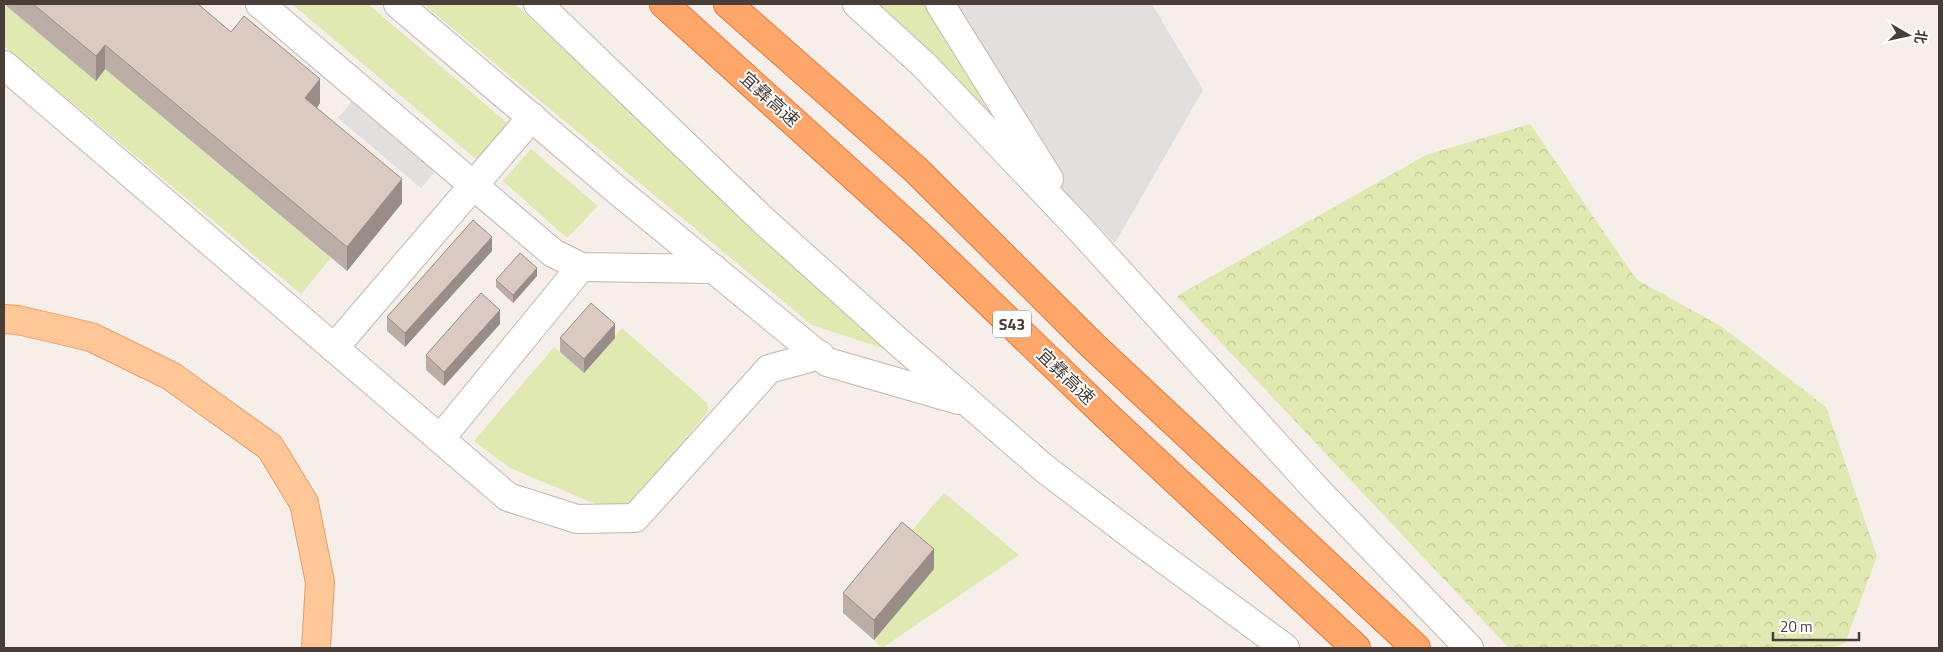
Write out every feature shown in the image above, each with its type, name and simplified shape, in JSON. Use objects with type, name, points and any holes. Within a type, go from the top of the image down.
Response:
[{"type":"highway","name":"宜彝高速","points":[[664,4],[922,238],[1109,418],[1356,648]]},
{"type":"highway","name":"S43","points":[[728,4],[914,169],[1092,345],[1416,648]]},
{"type":"main road","points":[[4,319],[18,320],[91,337],[171,376],[270,447],[304,503],[320,582],[316,648]]},
{"type":"lane","points":[[260,4],[553,253],[582,267],[714,269]]},
{"type":"lane","points":[[398,4],[827,362],[968,402]]},
{"type":"lane","points":[[538,4],[765,222],[968,402],[1045,468],[1137,539],[1285,648]]},
{"type":"lane","points":[[857,4],[924,65],[1080,229],[1314,487],[1469,648]]},
{"type":"lane","points":[[940,4],[1080,229]]},
{"type":"lane","points":[[4,65],[508,497],[577,520],[635,518],[769,369],[820,356]]},
{"type":"lane","points":[[334,348],[532,117]]},
{"type":"lane","points":[[440,439],[582,267]]},
{"type":"green space","points":[[4,4],[95,80],[105,69],[331,258],[301,294],[4,46]]},
{"type":"green space","points":[[292,4],[368,4],[507,123],[477,160]]},
{"type":"green space","points":[[423,4],[515,4],[888,350],[812,325]]},
{"type":"green space","points":[[871,4],[926,4],[987,97],[979,106]]},
{"type":"green space","points":[[1530,124],[1636,279],[1722,327],[1826,407],[1877,556],[1845,643],[1833,648],[1509,648],[1177,296],[1426,155]]},
{"type":"green space","points":[[531,149],[598,206],[567,238],[503,181]]},
{"type":"green space","points":[[622,328],[707,403],[708,410],[624,513],[617,513],[510,468],[474,441],[554,347],[584,373]]},
{"type":"green space","points":[[944,493],[1019,555],[882,648],[874,640],[934,569],[902,542]]},
{"type":"shaded area","points":[[926,4],[1152,4],[1203,90],[1115,243],[979,106],[986,97]]},
{"type":"shaded area","points":[[353,100],[436,170],[421,188],[338,118]]},
{"type":"building","points":[[33,4],[198,4],[231,32],[244,16],[320,79],[305,98],[402,179],[347,247],[105,45],[96,56]]},
{"type":"building","points":[[473,220],[492,237],[405,333],[387,317]]},
{"type":"building","points":[[520,253],[537,268],[513,295],[496,280]]},
{"type":"building","points":[[481,293],[500,310],[444,372],[426,355]]},
{"type":"building","points":[[591,303],[615,324],[584,359],[560,338]]},
{"type":"building","points":[[902,522],[934,549],[874,620],[843,593]]}]
